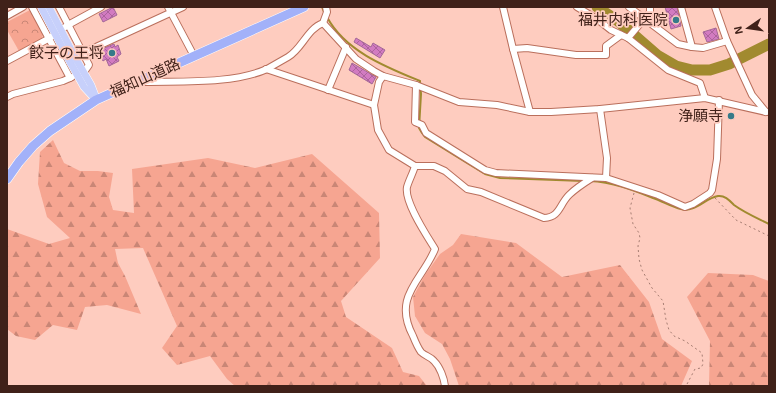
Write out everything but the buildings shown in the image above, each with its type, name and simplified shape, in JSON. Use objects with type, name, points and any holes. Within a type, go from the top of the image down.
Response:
[{"type":"highway","name":"福知山道路","points":[[7,179],[33,146],[68,117],[96,100],[294,9],[304,7]]},
{"type":"main road","points":[[41,7],[80,73],[91,85],[96,100]]},
{"type":"main road","points":[[49,7],[73,60]]},
{"type":"street","points":[[7,16],[23,7]]},
{"type":"street","points":[[32,7],[70,78]]},
{"type":"street","points":[[7,97],[13,94],[63,81],[80,73],[89,65],[59,7]]},
{"type":"street","points":[[7,61],[48,39],[68,25],[101,7]]},
{"type":"street","points":[[83,53],[170,10],[183,7]]},
{"type":"street","points":[[140,80],[146,82],[229,79],[266,69],[292,54],[306,36],[319,24],[323,23],[327,12],[326,7]]},
{"type":"street","points":[[503,7],[530,112]]},
{"type":"street","points":[[577,7],[628,38],[668,70],[700,84],[704,98]]},
{"type":"street","points":[[629,7],[678,44],[703,48],[727,41]]},
{"type":"street","points":[[628,38],[650,12],[650,7]]},
{"type":"street","points":[[681,7],[692,47]]},
{"type":"street","points":[[715,7],[727,41],[752,95],[767,112]]},
{"type":"street","points":[[170,10],[194,56]]},
{"type":"street","points":[[323,23],[356,59],[383,76],[416,85],[459,102],[497,104],[530,112],[600,109],[704,98],[719,100],[767,112]]},
{"type":"street","points":[[513,49],[527,48],[576,55],[606,55],[606,46],[621,35]]},
{"type":"street","points":[[328,90],[346,47]]},
{"type":"street","points":[[266,69],[374,106]]},
{"type":"street","points":[[383,76],[379,82],[374,106],[378,130],[389,150],[415,166],[434,166],[445,171],[467,189],[481,192],[544,218],[551,218],[557,213],[568,196],[592,178]]},
{"type":"street","points":[[416,85],[415,122],[422,124],[426,133],[485,170],[496,173],[606,178],[658,195],[685,207],[693,204],[710,193],[712,190],[717,159],[719,100]]},
{"type":"street","points":[[600,109],[607,158],[606,178]]},
{"type":"street","points":[[415,166],[407,188],[408,196],[422,229],[436,249],[410,289],[406,315],[408,328],[421,353],[434,360],[443,376],[445,386]]},
{"type":"path","points":[[636,187],[630,208],[633,224],[639,233],[640,238],[638,246],[642,270],[652,288],[663,301],[669,330],[674,336],[689,343],[702,353],[703,364],[701,368],[695,369],[686,386]]},
{"type":"path","points":[[710,193],[736,220],[769,236]]},
{"type":"green space","points":[[30,10],[43,34],[42,39],[19,51],[7,30],[7,22]]},
{"type":"green space","points":[[53,140],[64,163],[80,171],[113,173],[109,197],[113,210],[134,213],[132,169],[208,158],[255,168],[312,154],[379,213],[380,258],[341,301],[346,317],[392,348],[403,372],[419,376],[427,386],[235,386],[227,379],[210,356],[177,365],[162,348],[177,326],[143,248],[115,249],[118,263],[141,314],[107,305],[85,307],[77,330],[53,325],[35,340],[16,336],[7,329],[7,229],[49,244],[70,238],[47,217],[38,184],[40,152]]},
{"type":"green space","points":[[461,234],[516,243],[562,277],[620,265],[649,302],[662,339],[692,361],[681,386],[459,386],[450,359],[442,344],[425,333],[415,316],[413,297],[425,275],[440,254],[453,245]]},
{"type":"green space","points":[[708,273],[753,275],[769,281],[769,386],[709,386],[710,341],[687,297]]},
{"type":"waterway","points":[[322,7],[324,12]]},
{"type":"waterway","points":[[597,7],[618,21],[657,55],[676,66],[692,70],[710,70],[729,64],[769,44]]},
{"type":"waterway","points":[[327,17],[344,39],[355,48],[380,64],[420,81],[421,94],[419,128],[425,137],[485,174],[500,178],[584,181]]},
{"type":"waterway","points":[[590,181],[622,187],[674,207],[686,210],[691,209],[713,197],[723,196],[742,210],[769,224]]},
{"type":"place","name":"福井内科医院","points":[[676,20]]},
{"type":"place","name":"餃子の王将","points":[[112,53]]},
{"type":"place","name":"浄願寺","points":[[731,116]]}]
